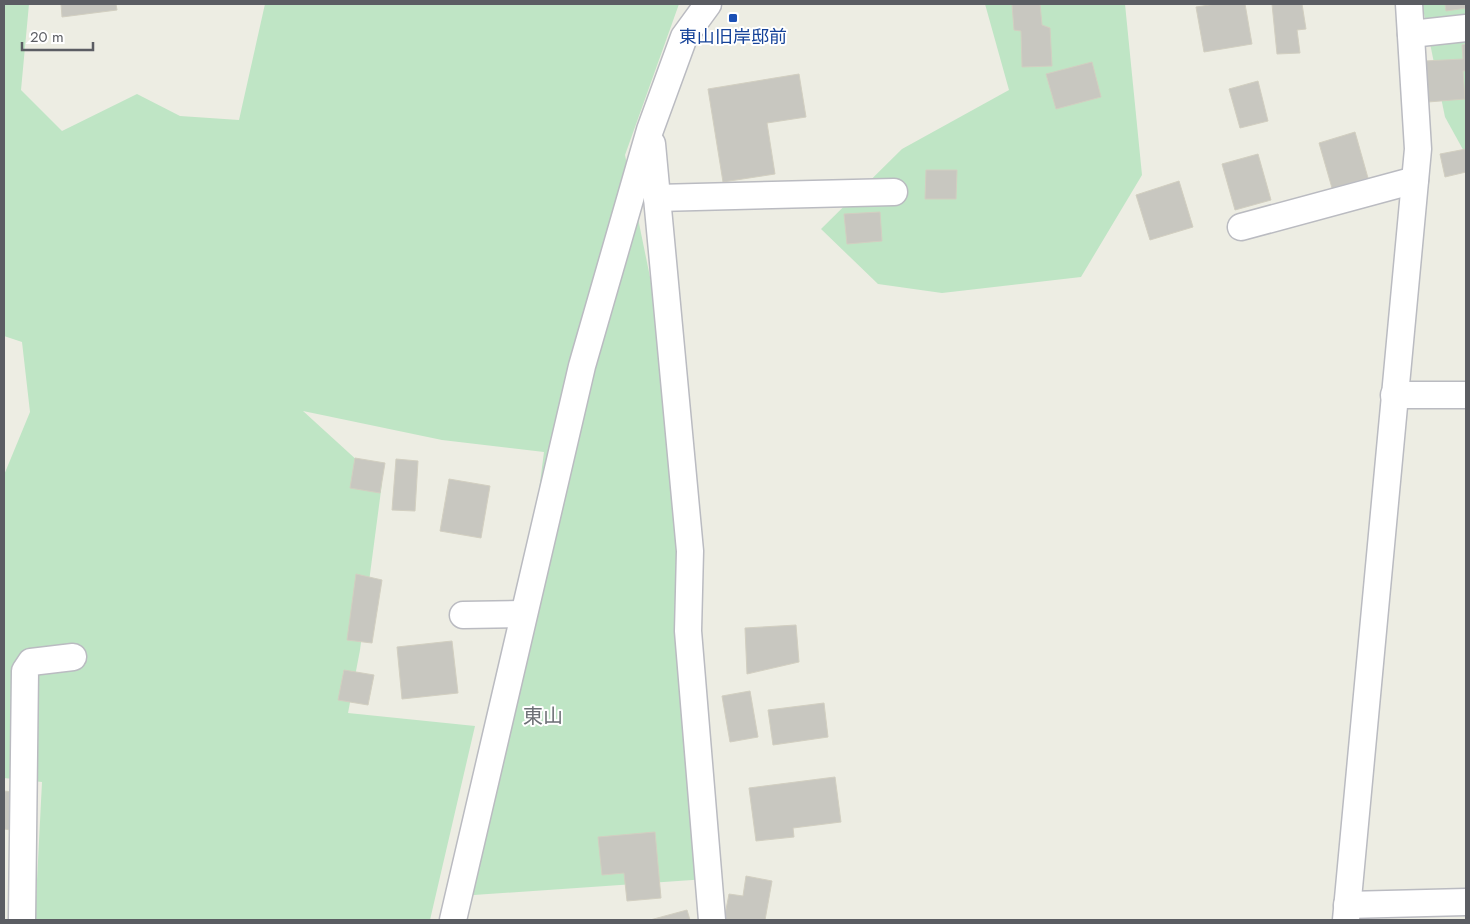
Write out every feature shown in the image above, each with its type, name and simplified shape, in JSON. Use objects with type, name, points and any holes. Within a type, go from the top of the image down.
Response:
[{"type":"street","points":[[452,920],[582,366],[650,130],[684,38],[708,4]]},
{"type":"street","points":[[1409,4],[1418,148],[1346,912],[1466,902]]},
{"type":"street","points":[[1411,34],[1466,28]]},
{"type":"street","points":[[650,130],[690,551],[688,631],[712,920]]},
{"type":"street","points":[[1241,227],[1415,180]]},
{"type":"street","points":[[657,198],[894,192]]},
{"type":"street","points":[[1394,395],[1466,395]]},
{"type":"street","points":[[463,616],[523,614]]},
{"type":"street","points":[[22,920],[25,671],[31,662],[73,657]]},
{"type":"green space","points":[[4,4],[29,4],[21,90],[62,131],[137,94],[180,116],[239,120],[265,4],[679,4],[625,155],[675,399],[707,879],[459,896],[523,614],[544,452],[442,440],[303,411],[382,483],[360,650],[348,713],[475,726],[430,920],[35,920],[42,782],[4,778],[4,475],[30,412],[22,342],[4,336]]},
{"type":"green space","points":[[985,4],[1125,4],[1142,175],[1081,277],[942,293],[878,284],[821,229],[902,149],[1009,90]]},
{"type":"green space","points":[[1422,4],[1466,4],[1466,155],[1445,117]]},
{"type":"building","points":[[61,4],[116,4],[117,10],[62,17]]},
{"type":"building","points":[[1012,4],[1040,4],[1042,25],[1050,28],[1052,66],[1022,67],[1021,31],[1014,30]]},
{"type":"building","points":[[1216,4],[1245,4],[1252,44],[1204,52],[1196,7]]},
{"type":"building","points":[[1272,4],[1302,4],[1306,29],[1297,30],[1300,53],[1277,54]]},
{"type":"building","points":[[1445,4],[1466,4],[1466,8],[1446,11]]},
{"type":"building","points":[[1466,44],[1466,71],[1463,71],[1465,99],[1428,102],[1425,61],[1463,59],[1462,45]]},
{"type":"building","points":[[1092,62],[1101,97],[1056,109],[1046,74]]},
{"type":"building","points":[[799,74],[806,117],[767,123],[775,174],[723,182],[708,89]]},
{"type":"building","points":[[1258,81],[1268,121],[1240,128],[1229,89]]},
{"type":"building","points":[[1355,132],[1368,178],[1332,188],[1319,143]]},
{"type":"building","points":[[1466,149],[1466,172],[1445,177],[1440,154]]},
{"type":"building","points":[[1258,154],[1271,200],[1235,210],[1222,164]]},
{"type":"building","points":[[926,170],[957,170],[956,199],[925,199]]},
{"type":"building","points":[[1179,181],[1193,227],[1150,240],[1136,195]]},
{"type":"building","points":[[880,212],[882,241],[847,244],[844,214]]},
{"type":"building","points":[[355,458],[385,463],[380,493],[350,488]]},
{"type":"building","points":[[396,459],[418,461],[415,511],[392,510]]},
{"type":"building","points":[[449,479],[490,486],[481,538],[440,531]]},
{"type":"building","points":[[356,574],[382,580],[372,643],[347,640]]},
{"type":"building","points":[[796,625],[799,662],[747,674],[745,628]]},
{"type":"building","points":[[452,641],[458,693],[402,699],[397,647]]},
{"type":"building","points":[[344,670],[374,675],[368,705],[338,700]]},
{"type":"building","points":[[750,691],[758,737],[730,742],[722,696]]},
{"type":"building","points":[[824,703],[828,737],[773,745],[768,710]]},
{"type":"building","points":[[835,777],[841,822],[793,828],[794,837],[756,841],[749,788]]},
{"type":"building","points":[[4,791],[14,792],[11,830],[4,829]]},
{"type":"building","points":[[655,832],[661,898],[627,901],[624,873],[602,875],[598,837]]},
{"type":"building","points":[[746,876],[772,881],[765,920],[724,920],[729,894],[743,896]]},
{"type":"building","points":[[687,910],[690,920],[650,920]]},
{"type":"place","name":"東山旧岸邸前","points":[[733,18]]},
{"type":"district","name":"東山","points":[[543,716]]}]
